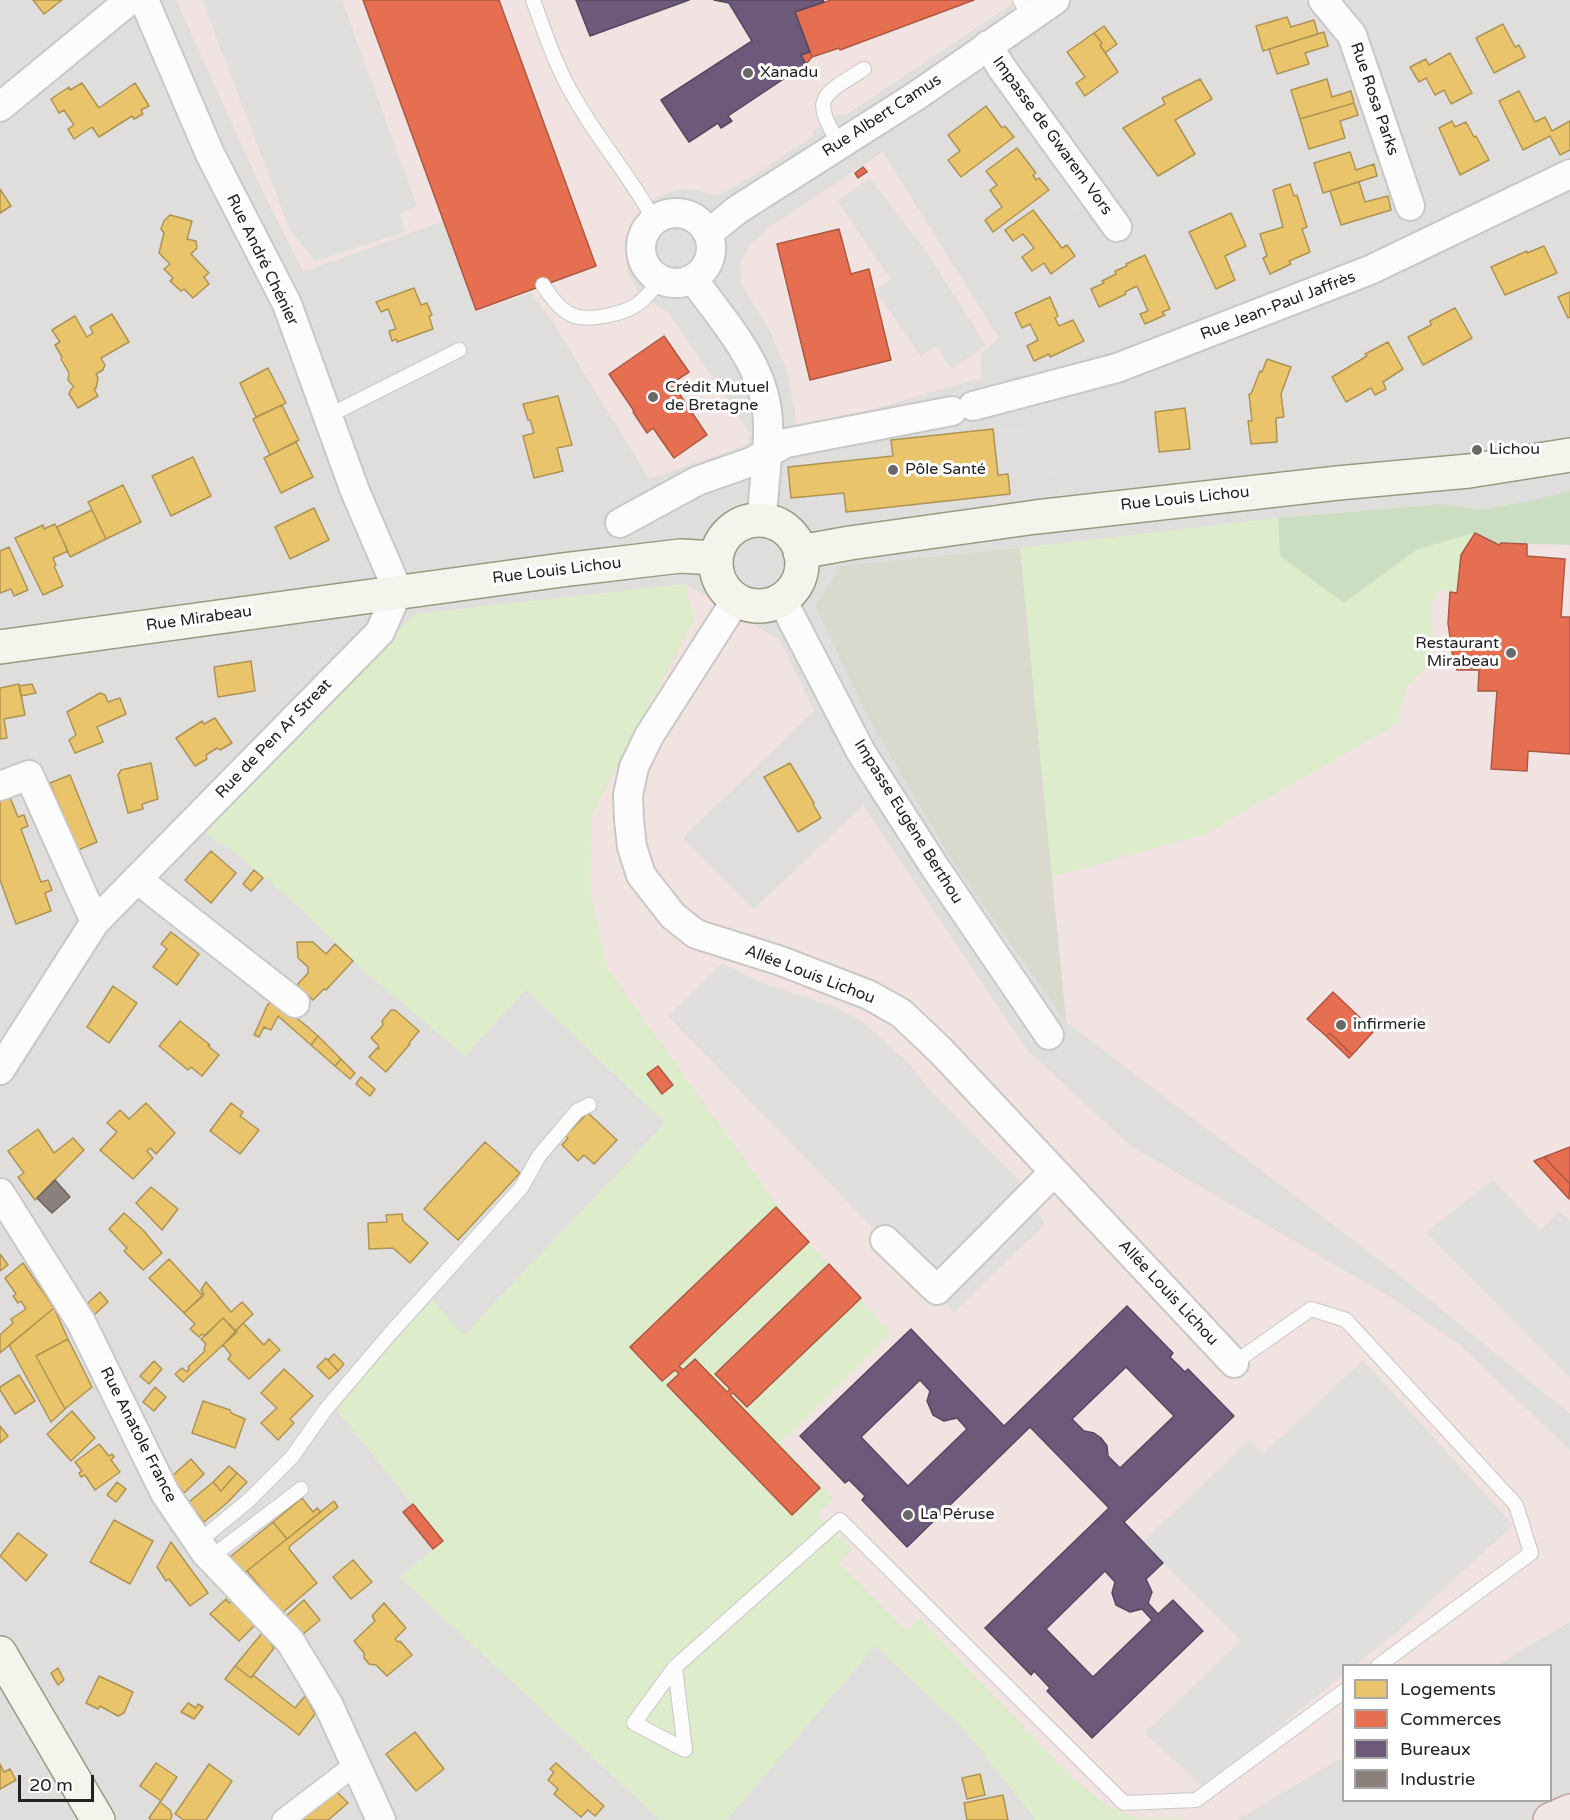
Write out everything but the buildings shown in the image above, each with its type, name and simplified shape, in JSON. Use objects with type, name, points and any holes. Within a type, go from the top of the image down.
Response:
[{"type":"highway","points":[[1550,1820],[1570,1811]]},
{"type":"main road","name":"Rue Louis Lichou","points":[[800,552],[1036,517],[1326,484],[1469,471],[1570,455]]},
{"type":"main road","points":[[748,521],[773,522],[784,528],[792,536],[800,552],[801,573],[794,589],[782,600],[771,605],[747,605],[736,600],[725,589],[718,574],[716,558],[720,546],[736,526],[748,521]]},
{"type":"main road","name":"Rue Louis Lichou","points":[[398,591],[680,556],[716,558]]},
{"type":"main road","name":"Rue Mirabeau","points":[[0,647],[398,591]]},
{"type":"main road","points":[[0,1653],[98,1820]]},
{"type":"street","points":[[0,107],[130,0]]},
{"type":"street","name":"Rue André Chénier","points":[[144,0],[210,154],[287,304],[355,491],[398,591]]},
{"type":"street","name":"Rue Albert Camus","points":[[709,233],[737,210],[916,96],[988,45],[1025,8],[1055,0]]},
{"type":"street","name":"Rue Rosa Parks","points":[[1323,0],[1352,35],[1410,207]]},
{"type":"street","name":"Impasse de Gwarem Vors","points":[[988,45],[1001,67],[1117,227]]},
{"type":"street","name":"Rue Jean-Paul Jaffrès","points":[[620,523],[697,481],[750,462],[786,443],[963,409],[1117,368],[1370,270],[1570,174]]},
{"type":"street","points":[[670,212],[689,214],[704,225],[709,233],[712,242],[710,259],[706,267],[693,279],[677,283],[661,280],[645,265],[641,252],[645,231],[654,220],[670,212]]},
{"type":"street","points":[[693,279],[749,357],[762,388],[768,422],[762,520]]},
{"type":"street","name":"Rue de Pen Ar Streat","points":[[0,1070],[95,922],[380,632],[398,591]]},
{"type":"street","name":"Allée Louis Lichou","points":[[736,600],[649,736],[634,767],[628,795],[629,820],[632,848],[641,875],[673,916],[696,934],[782,960],[869,995],[901,1013],[941,1052],[1234,1363]]},
{"type":"street","name":"Impasse Eugène Berthou","points":[[782,600],[861,752],[934,866],[1049,1035]]},
{"type":"street","points":[[0,786],[29,775],[95,922]]},
{"type":"street","points":[[137,879],[295,1003]]},
{"type":"street","points":[[885,1240],[937,1290],[1054,1172]]},
{"type":"street","name":"Rue Anatole France","points":[[0,1193],[81,1322],[165,1493],[204,1550],[291,1641],[328,1704],[381,1820]]},
{"type":"street","points":[[283,1820],[355,1765]]},
{"type":"lane","points":[[533,0],[554,58],[574,97],[654,220]]},
{"type":"lane","points":[[840,144],[826,123],[822,111],[824,98],[832,88],[864,69]]},
{"type":"lane","points":[[543,285],[554,301],[572,315],[591,318],[616,315],[638,304],[661,280]]},
{"type":"lane","points":[[328,416],[459,350]]},
{"type":"lane","points":[[204,1550],[292,1457],[326,1409],[521,1188],[539,1156],[577,1111],[590,1105]]},
{"type":"lane","points":[[1234,1363],[1311,1309],[1346,1320],[1516,1505],[1531,1553],[1379,1664]]},
{"type":"lane","points":[[204,1550],[301,1489]]},
{"type":"lane","points":[[675,1666],[686,1750],[634,1723],[675,1666],[840,1520],[1124,1803],[1196,1800],[1342,1692]]},
{"type":"shaded area","points":[[0,0],[1570,0],[1570,1820],[0,1820]]},
{"type":"shaded area","name":"Crédit Mutuel de Bretagne","points":[[176,0],[1018,0],[858,107],[845,115],[839,114],[813,131],[814,136],[748,179],[716,196],[697,190],[683,189],[670,192],[656,197],[636,215],[625,241],[627,268],[633,283],[641,295],[668,312],[750,433],[748,442],[744,446],[649,479],[550,318],[530,293],[476,312],[443,221],[303,272],[266,199]]},
{"type":"shaded area","points":[[202,0],[342,0],[417,206],[400,213],[405,232],[315,261],[290,230]]},
{"type":"shaded area","points":[[1388,0],[1460,0],[1383,56],[1358,21]]},
{"type":"shaded area","name":"Crédit Mutuel de Bretagne","points":[[883,152],[999,338],[980,354],[982,378],[796,431],[788,374],[770,331],[743,287],[740,275],[741,262],[750,244],[771,226]]},
{"type":"shaded area","points":[[870,178],[927,253],[986,345],[951,369],[936,346],[921,356],[875,290],[891,279],[837,201]]},
{"type":"shaded area","points":[[1067,178],[1086,205],[1071,216],[1051,189]]},
{"type":"shaded area","points":[[1053,423],[1060,476],[1021,481],[1020,469],[1001,471],[996,430]]},
{"type":"shaded area","points":[[1570,491],[1570,1414],[1395,1272],[1066,1022],[1020,548],[1278,518],[1442,504],[1481,510]]},
{"type":"shaded area","points":[[1020,548],[1066,1022],[952,860],[869,719],[815,606],[841,566]]},
{"type":"shaded area","points":[[685,584],[780,640],[814,711],[683,838],[754,909],[863,805],[1027,1050],[1131,1146],[1392,1298],[1459,1344],[1570,1450],[1570,1622],[1499,1664],[1342,1664],[1342,1758],[1237,1820],[1036,1820],[962,1727],[875,1646],[727,1820],[660,1820],[400,1577],[442,1541],[335,1408],[432,1300],[464,1335],[665,1123],[526,989],[465,1056],[362,969],[296,904],[227,846],[214,840],[415,614]]},
{"type":"shaded area","points":[[723,963],[759,982],[837,1008],[862,1021],[909,1064],[930,1091],[1032,1194],[1044,1225],[954,1312],[668,1016]]},
{"type":"shaded area","points":[[1493,1180],[1541,1230],[1559,1211],[1570,1221],[1570,1377],[1426,1232]]},
{"type":"shaded area","points":[[1363,1360],[1513,1525],[1400,1629],[1357,1664],[1342,1664],[1342,1676],[1204,1788],[1145,1733],[1241,1640],[1143,1542],[1249,1440],[1263,1454]]},
{"type":"green space","points":[[1570,491],[1570,545],[1501,543],[1499,545],[1474,533],[1416,550],[1344,603],[1280,556],[1278,518],[1442,504],[1481,510]]},
{"type":"green space","points":[[1278,518],[1280,556],[1344,603],[1416,550],[1475,533],[1461,555],[1457,593],[1440,589],[1432,604],[1434,660],[1406,688],[1397,724],[1205,834],[1052,877],[1020,548]]},
{"type":"green space","points":[[685,584],[694,620],[592,814],[590,889],[607,968],[790,1223],[891,1333],[781,1443],[833,1498],[817,1515],[852,1549],[839,1563],[905,1630],[920,1619],[1070,1775],[1106,1805],[1137,1818],[1182,1818],[1181,1820],[1036,1820],[962,1727],[875,1646],[727,1820],[660,1820],[400,1577],[443,1541],[335,1408],[432,1300],[464,1335],[665,1123],[526,989],[465,1056],[362,969],[296,904],[227,846],[214,840],[194,822],[415,614]]},
{"type":"place","name":"Xanadu","points":[[748,73]]},
{"type":"place","name":"Crédit Mutuel de Bretagne","points":[[653,397]]},
{"type":"place","name":"Lichou","points":[[1477,450]]},
{"type":"place","name":"Pôle Santé","points":[[893,470]]},
{"type":"place","name":"Restaurant Mirabeau","points":[[1511,653]]},
{"type":"place","name":"infirmerie","points":[[1341,1025]]},
{"type":"place","name":"La Péruse","points":[[908,1515]]}]
